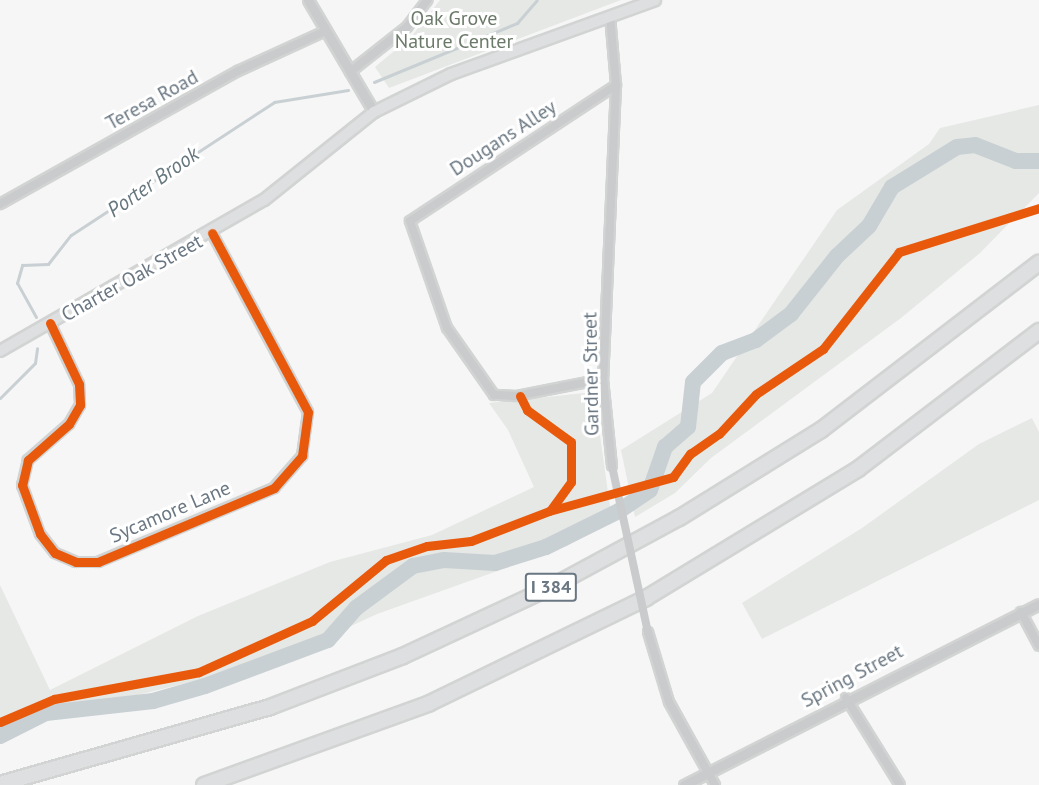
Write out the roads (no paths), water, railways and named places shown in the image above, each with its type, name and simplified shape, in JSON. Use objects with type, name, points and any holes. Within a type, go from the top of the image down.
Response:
[{"type":"highway","name":"I 384","points":[[0,784],[254,713],[515,606],[679,518],[821,430],[1039,264]]},
{"type":"highway","name":"I 384","points":[[204,785],[440,699],[646,598],[842,480],[1039,331]]},
{"type":"main road","name":"Charter Oak Street","points":[[0,351],[212,233],[288,183],[374,112],[442,77],[655,0]]},
{"type":"street","points":[[308,0],[323,32],[374,112]]},
{"type":"street","points":[[350,72],[407,27],[427,0]]},
{"type":"street","name":"Gardner Street","points":[[610,16],[616,85],[603,379],[612,466],[648,632],[669,702],[715,785]]},
{"type":"street","name":"Teresa Road","points":[[0,204],[238,71],[323,32]]},
{"type":"street","name":"Dougans Alley","points":[[603,379],[516,396],[494,395],[447,328],[410,221],[616,85]]},
{"type":"street","name":"Sycamore Lane","points":[[50,324],[79,384],[80,405],[69,424],[28,460],[22,485],[40,534],[55,553],[76,562],[98,562],[274,488],[302,456],[308,412],[212,233]]},
{"type":"street","name":"Spring Street","points":[[684,785],[846,698],[1039,603]]},
{"type":"street","points":[[1021,612],[1039,646]]},
{"type":"street","points":[[846,698],[900,785]]},
{"type":"waterway","name":"Porter Brook","points":[[374,82],[517,23],[537,0]]},
{"type":"waterway","name":"Porter Brook","points":[[36,317],[17,283],[22,265],[48,264],[71,235],[274,102],[348,90]]},
{"type":"waterway","points":[[0,736],[46,713],[153,701],[205,686],[328,640],[356,608],[413,566],[444,560],[495,563],[546,547],[619,511],[650,490],[665,447],[688,427],[693,382],[722,353],[756,340],[791,314],[837,256],[869,226],[892,187],[957,147],[975,145],[1016,161],[1039,161]]},
{"type":"waterway","name":"Porter Brook","points":[[0,398],[35,363],[37,348]]},
{"type":"park label","name":"Oak Grove Nature Center","points":[[454,30]]}]
